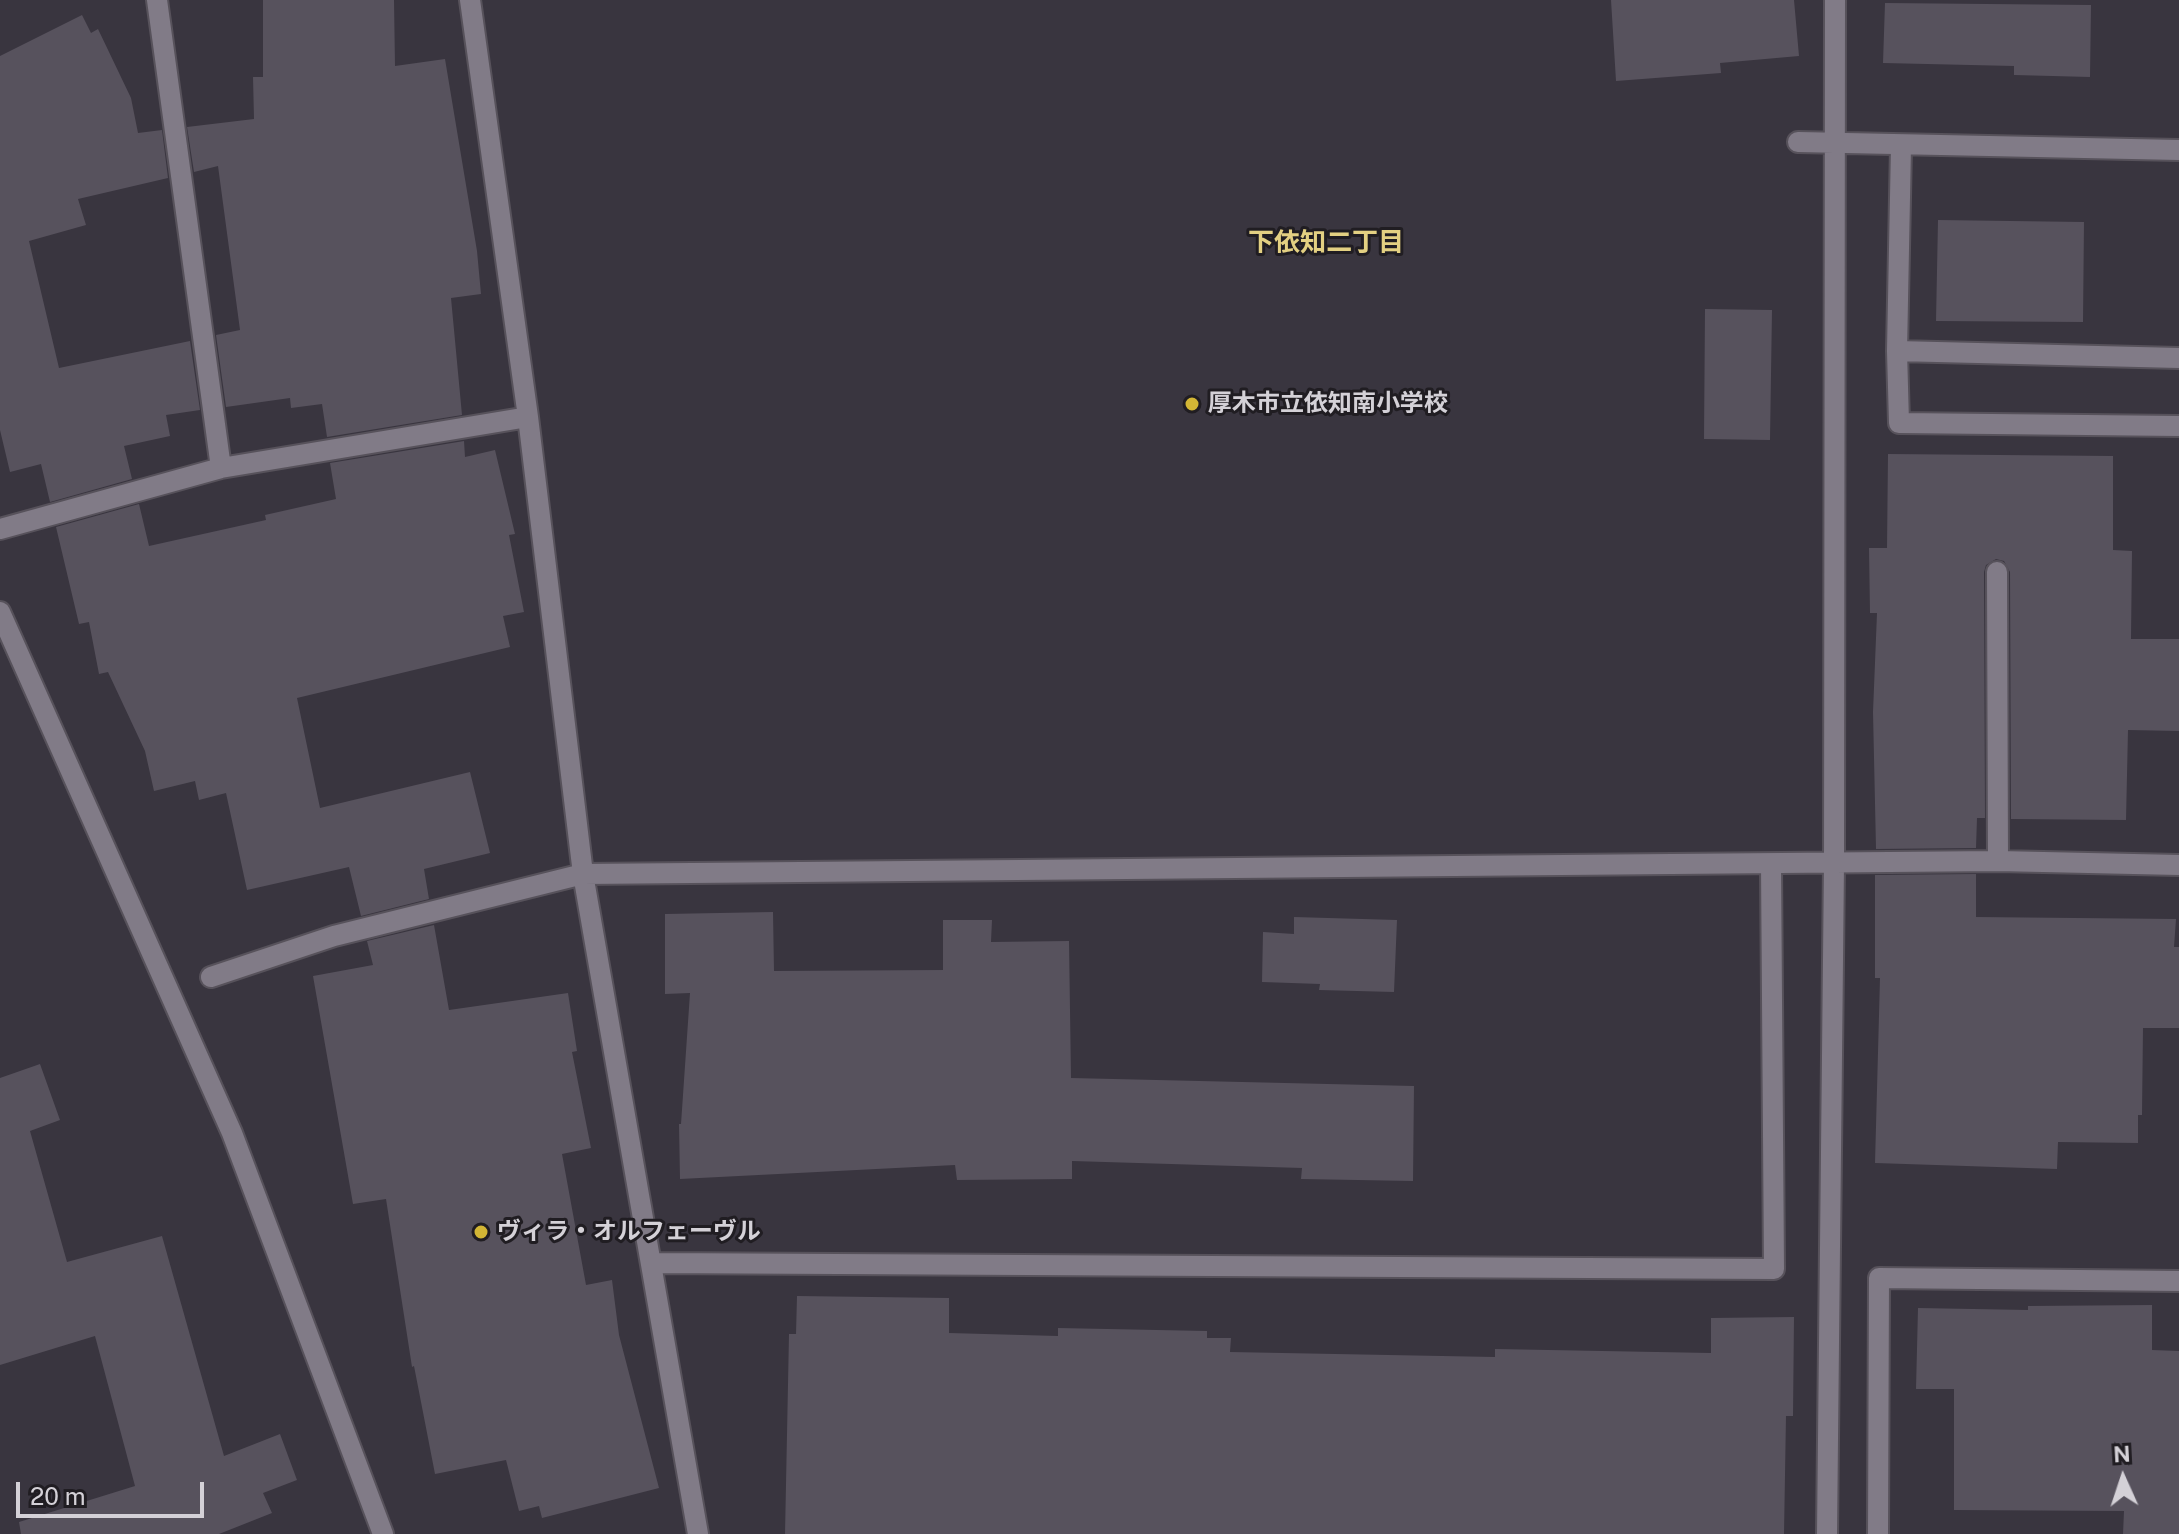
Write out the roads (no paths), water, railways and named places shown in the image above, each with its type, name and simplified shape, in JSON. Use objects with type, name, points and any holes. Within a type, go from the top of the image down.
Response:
[{"type":"street","points":[[157,0],[221,468]]},
{"type":"street","points":[[470,0],[528,417],[583,874],[698,1534]]},
{"type":"street","points":[[1827,1534],[1834,864],[1835,0]]},
{"type":"street","points":[[1798,142],[2179,150]]},
{"type":"street","points":[[1901,146],[1897,351],[1899,423],[2179,426]]},
{"type":"street","points":[[1897,351],[2179,358]]},
{"type":"street","points":[[0,529],[221,468],[528,417]]},
{"type":"street","points":[[1997,572],[1998,861]]},
{"type":"street","points":[[0,612],[232,1133],[383,1534]]},
{"type":"street","points":[[211,977],[334,936],[583,874],[1998,861],[2179,865]]},
{"type":"street","points":[[651,1263],[1774,1269],[1771,864]]},
{"type":"street","points":[[1878,1534],[1879,1278],[2179,1281]]},
{"type":"place","name":"厚木市立依知南小学校","points":[[1192,404]]},
{"type":"place","name":"ヴィラ・オルフェーヴル","points":[[481,1232]]},
{"type":"district","name":"下依知二丁目","points":[[1326,243]]}]
